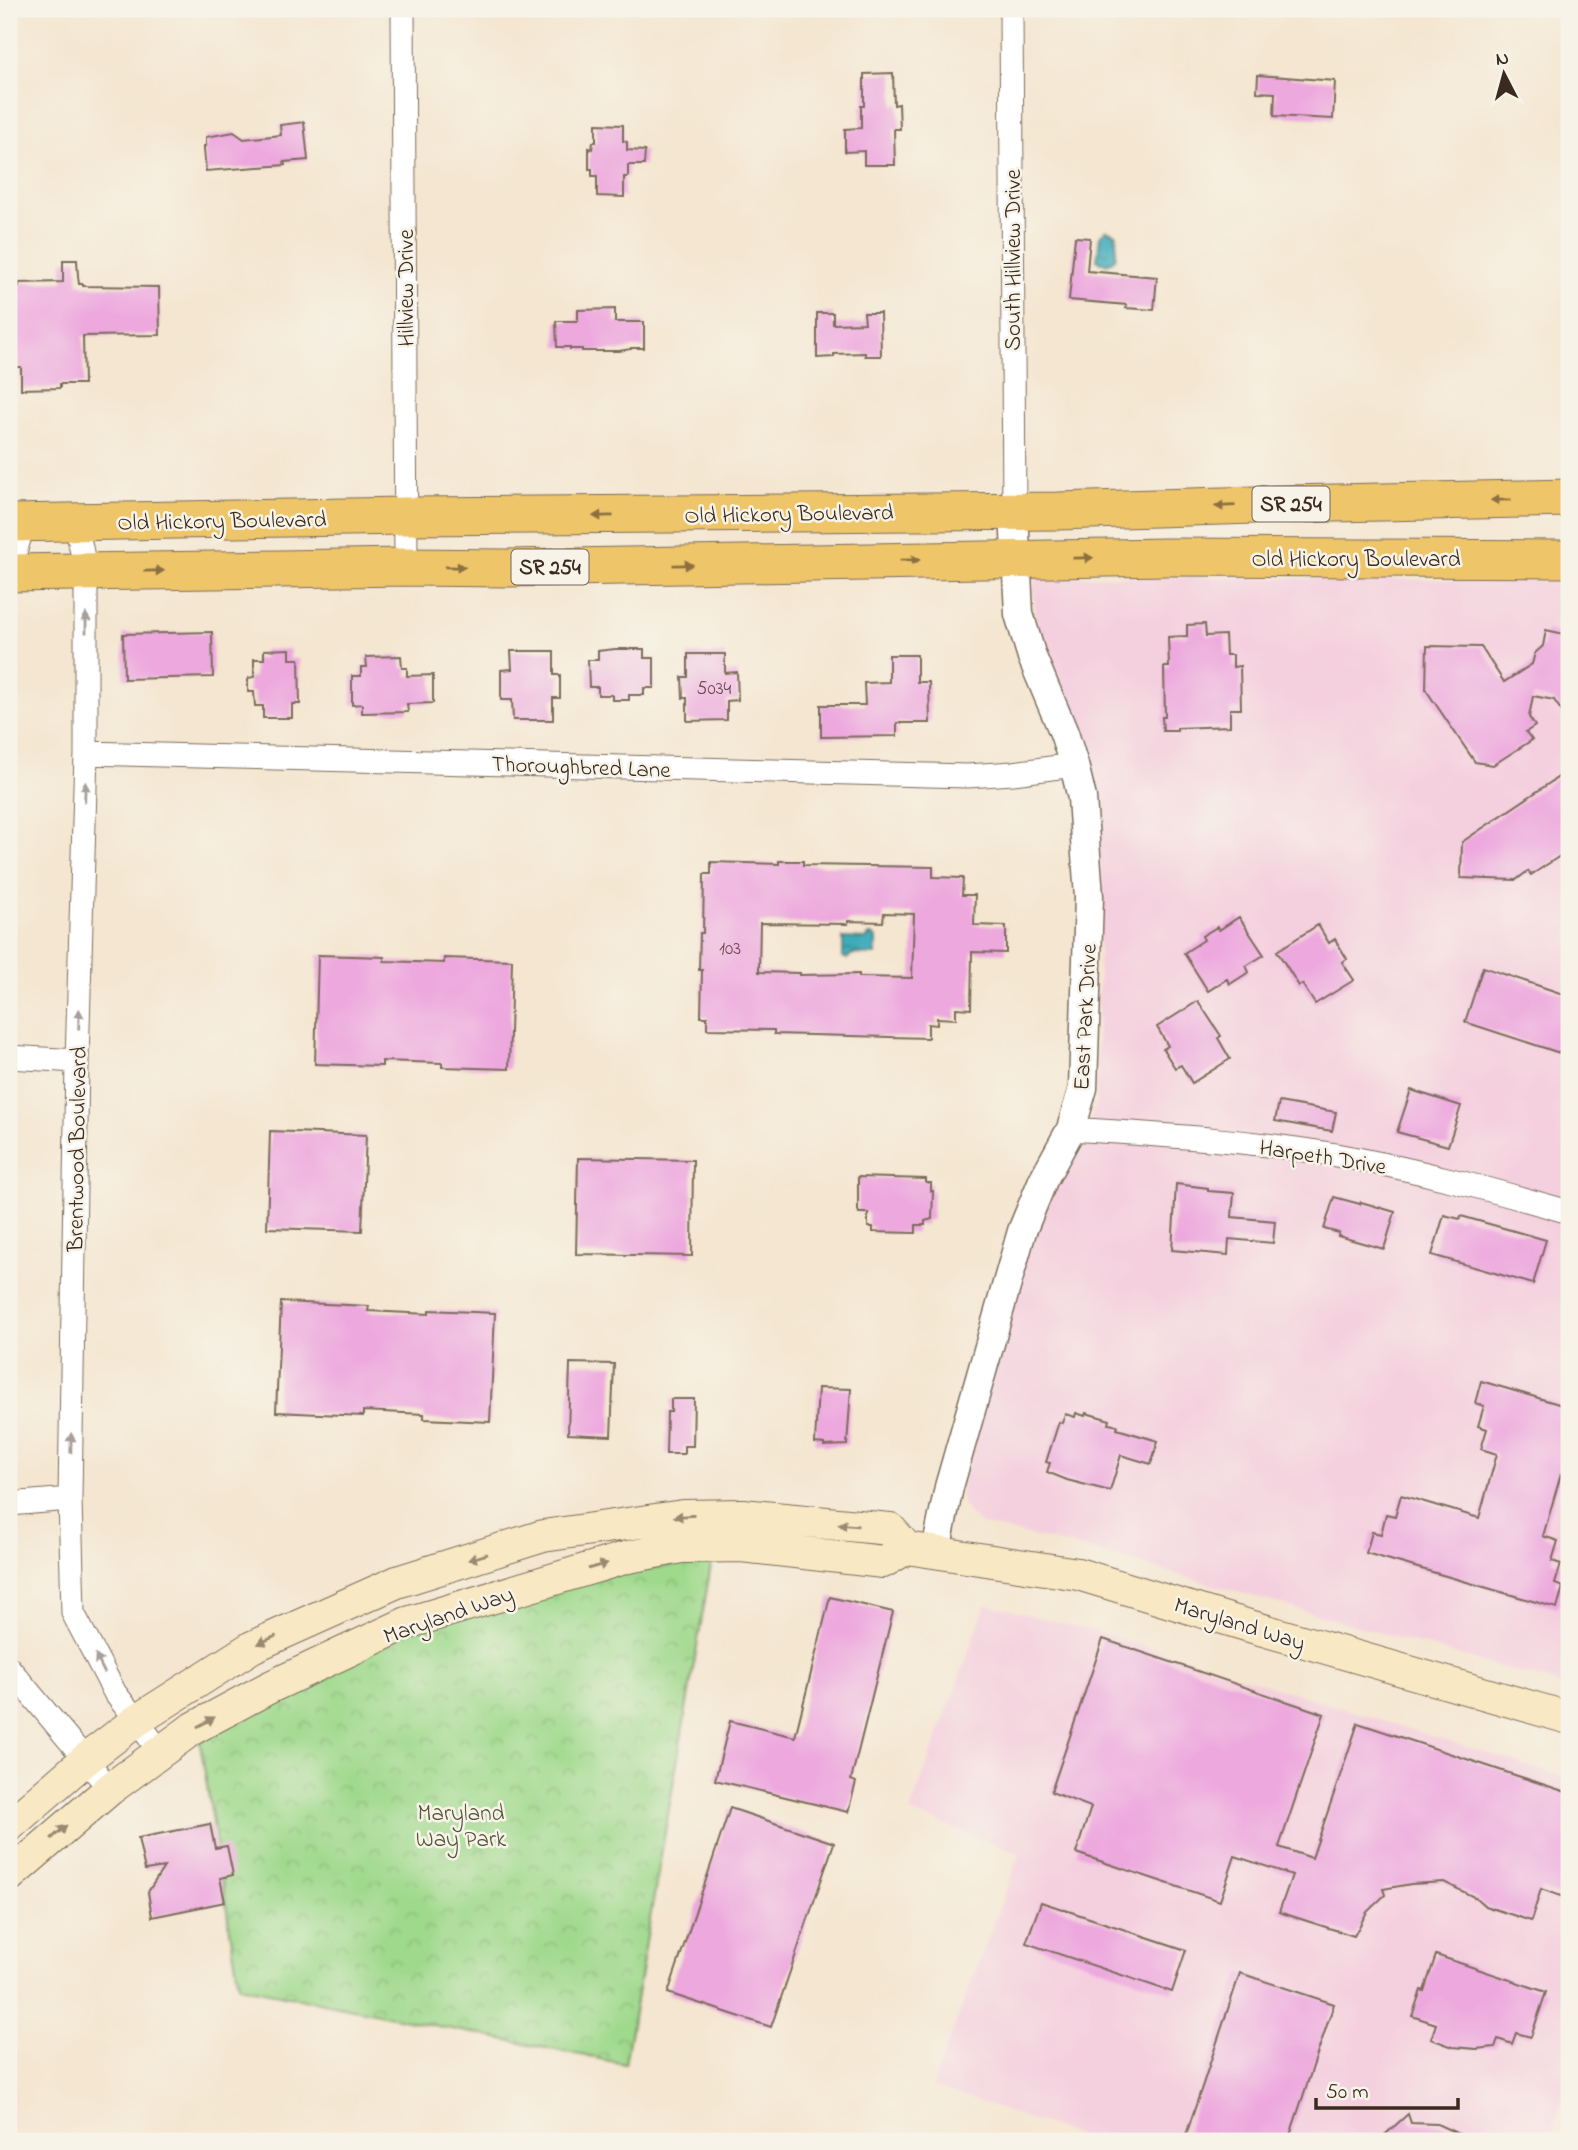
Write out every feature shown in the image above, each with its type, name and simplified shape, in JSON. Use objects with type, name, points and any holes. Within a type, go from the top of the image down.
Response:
[{"type":"main road","name":"Old Hickory Boulevard","points":[[17,523],[406,516],[1014,512],[1569,498]]},
{"type":"main road","name":"Old Hickory Boulevard","points":[[9,573],[1194,557],[1569,559]]},
{"type":"main road","name":"Maryland Way","points":[[9,1826],[85,1760],[136,1721],[252,1647],[397,1582],[543,1536],[683,1516],[743,1515],[890,1529],[922,1550],[1078,1574],[1569,1718]]},
{"type":"main road","points":[[543,1536],[556,1578]]},
{"type":"main road","name":"Maryland Way","points":[[9,1876],[110,1789],[192,1729],[268,1688],[407,1623],[628,1557],[682,1547],[741,1546],[883,1562],[922,1550]]},
{"type":"street","name":"Hillview Drive","points":[[403,9],[406,567]]},
{"type":"street","name":"South Hillview Drive","points":[[1011,9],[1014,512]]},
{"type":"street","name":"East Park Drive","points":[[922,1550],[948,1487],[1022,1231],[1042,1180],[1071,1129],[1083,1088],[1089,897],[1082,798],[1064,733],[1019,614],[1014,512]]},
{"type":"street","points":[[9,573],[17,523]]},
{"type":"street","name":"Brentwood Boulevard","points":[[76,523],[86,572],[86,753],[77,1060],[70,1499],[73,1614],[115,1693],[160,1751]]},
{"type":"street","name":"Thoroughbred Lane","points":[[86,753],[967,776],[1013,774],[1074,765]]},
{"type":"street","points":[[9,1057],[77,1060]]},
{"type":"street","name":"Harpeth Drive","points":[[1071,1129],[1180,1137],[1334,1155],[1488,1189],[1569,1212]]},
{"type":"street","points":[[9,1504],[70,1499]]},
{"type":"street","points":[[9,1668],[110,1789]]},
{"type":"shaded area","points":[[1050,576],[1569,581],[1569,1687],[1091,1550],[981,1524],[969,1514],[962,1501],[960,1492],[1012,1288],[1049,1200],[1074,1159],[1096,1104],[1101,873],[1087,763],[1072,709],[1050,663],[1037,625],[1033,589],[1035,579]]},
{"type":"shaded area","points":[[986,1604],[1101,1633],[1569,1779],[1569,2078],[1550,2141],[1094,2141],[932,2086],[1020,1853],[910,1812]]},
{"type":"shaded area","points":[[9,1981],[17,2064],[10,2141],[9,2141]]},
{"type":"green space","name":"Maryland Way Park","points":[[712,1559],[625,2064],[239,1986],[200,1742],[345,1652],[519,1589]]},
{"type":"water","points":[[1106,230],[1116,234],[1115,259],[1107,264],[1097,260],[1100,236]]},
{"type":"water","points":[[869,935],[876,939],[876,955],[852,954],[847,959],[843,957],[843,938],[867,939]]},
{"type":"building","points":[[893,73],[894,105],[899,104],[900,129],[894,129],[895,165],[864,165],[864,151],[845,152],[845,129],[861,128],[864,74]]},
{"type":"building","points":[[1258,75],[1335,81],[1333,119],[1274,116],[1275,93],[1257,92]]},
{"type":"building","points":[[304,122],[308,160],[284,162],[285,165],[206,171],[206,137],[234,132],[244,139],[281,135],[280,125]]},
{"type":"building","points":[[596,124],[623,125],[623,141],[627,142],[627,150],[645,151],[644,165],[628,165],[628,177],[624,177],[624,197],[597,196],[597,176],[592,176],[592,169],[589,169],[589,148],[592,149],[593,142],[596,142]]},
{"type":"building","points":[[1075,237],[1090,238],[1087,271],[1157,277],[1154,310],[1069,300]]},
{"type":"building","points":[[63,260],[77,260],[79,284],[83,286],[159,287],[160,335],[83,336],[84,384],[21,389],[21,367],[9,367],[9,286],[19,286],[19,283],[63,282]]},
{"type":"building","points":[[615,309],[615,322],[644,322],[644,348],[582,351],[557,347],[556,321],[578,321],[578,310]]},
{"type":"building","points":[[817,313],[833,313],[833,324],[865,323],[864,313],[880,313],[881,356],[865,356],[865,353],[834,354],[834,357],[817,358]]},
{"type":"building","points":[[1205,624],[1206,636],[1225,635],[1226,655],[1233,655],[1233,667],[1240,666],[1241,709],[1230,709],[1230,726],[1163,731],[1164,667],[1169,667],[1168,637],[1187,636],[1187,625]]},
{"type":"building","points":[[1546,630],[1569,635],[1569,722],[1554,700],[1533,696],[1529,717],[1535,726],[1526,732],[1532,740],[1493,765],[1475,762],[1426,690],[1427,646],[1481,647],[1504,682],[1532,664],[1535,653],[1543,646]]},
{"type":"building","points":[[212,632],[213,677],[124,679],[123,634]]},
{"type":"building","points":[[290,649],[290,659],[299,659],[300,704],[292,704],[292,718],[263,718],[263,706],[255,706],[254,692],[248,692],[248,678],[254,677],[254,659],[264,659],[264,650]]},
{"type":"building","points":[[644,649],[644,658],[654,658],[654,688],[644,688],[644,695],[629,695],[629,700],[612,700],[612,695],[598,695],[598,687],[589,687],[588,660],[598,660],[598,651]]},
{"type":"building","points":[[511,651],[554,651],[554,675],[560,675],[560,698],[553,698],[553,720],[513,720],[512,700],[501,700],[501,670],[512,669]]},
{"type":"building","points":[[688,654],[725,654],[725,673],[737,672],[738,700],[727,701],[727,720],[687,721],[687,698],[683,698],[682,677],[688,677]]},
{"type":"building","points":[[889,655],[917,655],[917,682],[929,682],[930,723],[897,723],[897,736],[821,737],[821,705],[865,705],[864,683],[889,682]]},
{"type":"building","points":[[401,656],[402,668],[407,668],[407,676],[433,675],[433,703],[407,704],[408,712],[362,713],[362,704],[352,705],[352,676],[361,676],[361,667],[367,667],[366,657]]},
{"type":"building","points":[[1569,770],[1569,850],[1531,875],[1528,871],[1516,880],[1461,878],[1462,842]]},
{"type":"building","points":[[779,861],[803,861],[803,865],[933,867],[933,877],[963,878],[962,895],[975,895],[974,925],[1006,926],[1006,953],[972,952],[971,1009],[956,1008],[956,1019],[937,1018],[937,1025],[928,1024],[928,1038],[774,1034],[774,1030],[707,1029],[707,1017],[701,1017],[702,970],[699,970],[704,874],[711,874],[711,862],[779,864]],"holes":[[[884,913],[914,914],[912,978],[759,972],[760,923],[883,922]]]},
{"type":"building","points":[[1239,917],[1264,955],[1246,966],[1249,972],[1230,984],[1227,979],[1208,991],[1184,953],[1204,940],[1202,936],[1217,927],[1219,930]]},
{"type":"building","points":[[1318,925],[1329,943],[1335,939],[1347,959],[1342,962],[1354,980],[1315,1004],[1302,984],[1299,986],[1277,951]]},
{"type":"building","points":[[318,955],[384,957],[384,961],[444,963],[444,958],[512,960],[509,1069],[442,1067],[442,1063],[382,1061],[382,1066],[315,1064]]},
{"type":"building","points":[[1483,967],[1569,996],[1569,1056],[1465,1022]]},
{"type":"building","points":[[1198,1001],[1221,1036],[1218,1038],[1230,1059],[1192,1083],[1181,1065],[1175,1068],[1163,1049],[1168,1046],[1157,1027]]},
{"type":"building","points":[[1411,1090],[1461,1106],[1448,1146],[1397,1132]]},
{"type":"building","points":[[1279,1102],[1336,1112],[1332,1131],[1275,1121]]},
{"type":"building","points":[[270,1131],[366,1135],[362,1231],[267,1228]]},
{"type":"building","points":[[578,1158],[693,1160],[692,1256],[576,1254]]},
{"type":"building","points":[[858,1177],[926,1179],[926,1183],[931,1183],[933,1191],[932,1219],[925,1221],[925,1225],[916,1225],[916,1233],[873,1232],[873,1227],[868,1227],[868,1213],[859,1213],[858,1210]]},
{"type":"building","points":[[1176,1184],[1234,1193],[1232,1217],[1275,1221],[1273,1243],[1229,1239],[1228,1255],[1172,1250]]},
{"type":"building","points":[[1334,1197],[1395,1212],[1384,1249],[1338,1236],[1339,1233],[1324,1229]]},
{"type":"building","points":[[1444,1215],[1460,1219],[1461,1216],[1546,1240],[1533,1284],[1432,1255]]},
{"type":"building","points":[[281,1302],[369,1306],[368,1311],[495,1313],[490,1422],[424,1419],[424,1414],[363,1411],[363,1416],[276,1412]]},
{"type":"building","points":[[570,1363],[614,1364],[611,1436],[568,1434]]},
{"type":"building","points":[[1481,1381],[1569,1407],[1569,1476],[1561,1474],[1543,1536],[1558,1541],[1552,1561],[1561,1564],[1555,1584],[1563,1587],[1557,1608],[1366,1553],[1372,1532],[1381,1534],[1386,1514],[1395,1516],[1401,1495],[1479,1518],[1497,1454],[1481,1449],[1487,1429],[1478,1426],[1484,1406],[1475,1403]]},
{"type":"building","points":[[818,1388],[851,1389],[847,1445],[824,1446],[815,1443]]},
{"type":"building","points":[[671,1399],[694,1399],[693,1446],[684,1446],[684,1454],[666,1454],[667,1412],[671,1412]]},
{"type":"building","points":[[1076,1413],[1110,1420],[1109,1424],[1118,1426],[1117,1429],[1158,1441],[1151,1464],[1121,1455],[1110,1491],[1047,1472],[1050,1463],[1046,1462],[1059,1422],[1062,1423],[1065,1414],[1075,1417]]},
{"type":"building","points":[[830,1597],[893,1612],[851,1780],[856,1782],[848,1812],[715,1780],[730,1721],[795,1737]]},
{"type":"building","points":[[1103,1639],[1324,1714],[1279,1847],[1312,1858],[1358,1723],[1569,1793],[1569,1899],[1541,1889],[1531,1921],[1485,1906],[1476,1898],[1444,1882],[1411,1884],[1383,1889],[1385,1895],[1367,1912],[1354,1936],[1279,1912],[1292,1875],[1235,1856],[1220,1901],[1076,1853],[1091,1807],[1051,1792]]},
{"type":"building","points":[[730,1808],[834,1843],[771,2027],[668,1993]]},
{"type":"building","points":[[210,1824],[215,1848],[227,1846],[233,1875],[220,1878],[225,1902],[152,1917],[148,1892],[164,1867],[145,1870],[138,1838]]},
{"type":"building","points":[[1041,1902],[1186,1950],[1172,1992],[1026,1943]]},
{"type":"building","points":[[1436,1955],[1546,1992],[1531,2037],[1516,2033],[1512,2044],[1498,2039],[1495,2047],[1476,2049],[1453,2047],[1431,2039],[1436,2024],[1412,2016]]},
{"type":"building","points":[[1240,1973],[1334,2004],[1288,2141],[1184,2141]]},
{"type":"building","points":[[1408,2114],[1411,2123],[1437,2124],[1474,2141],[1378,2141]]}]
